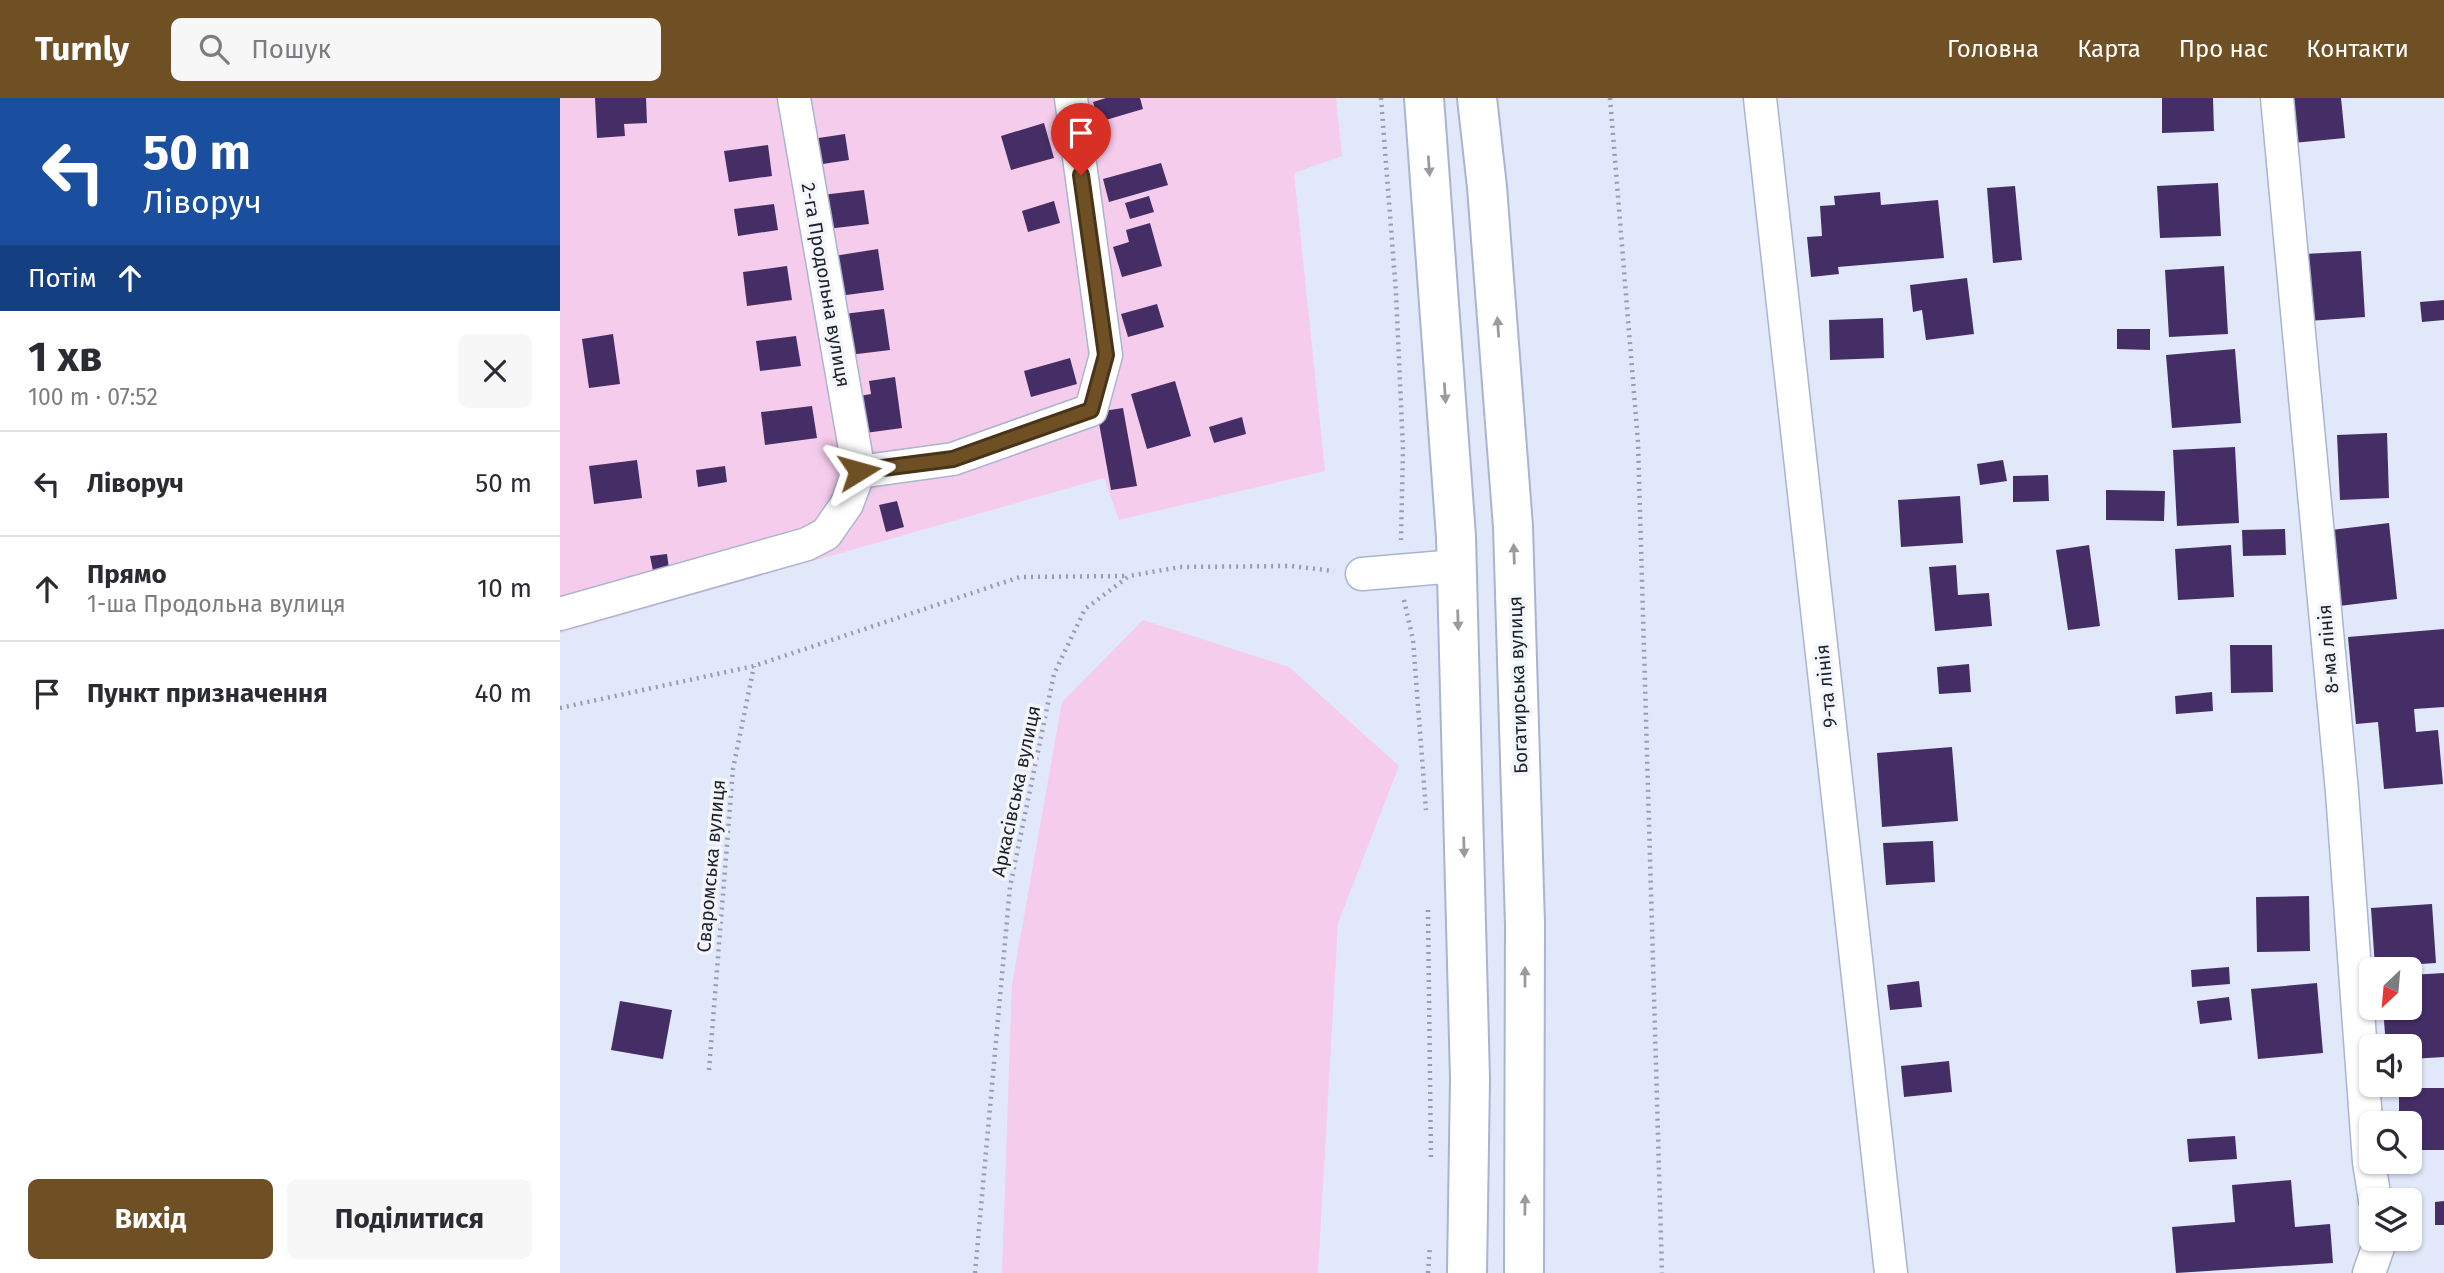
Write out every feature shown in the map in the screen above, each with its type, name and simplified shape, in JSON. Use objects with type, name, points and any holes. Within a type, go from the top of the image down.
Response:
[{"type":"main road","points":[[1424,98],[1456,566],[1470,1079],[1467,1273]]},
{"type":"main road","name":"Богатирська вулиця","points":[[1477,98],[1513,527],[1525,924],[1524,1273]]},
{"type":"street","name":"2-га Продольна вулиця","points":[[794,98],[859,471]]},
{"type":"street","points":[[560,614],[807,544],[826,534],[847,504],[859,471],[953,459],[1091,410],[1106,355],[1071,98]]},
{"type":"street","name":"9-та лінія","points":[[1760,98],[1891,1273]]},
{"type":"street","name":"8-ма лінія","points":[[2277,98],[2341,778],[2373,1188]]},
{"type":"street","points":[[1362,574],[1456,566]]},
{"type":"street","points":[[2369,1273],[2377,1251]]},
{"type":"path","points":[[1381,98],[1396,293],[1403,449],[1402,537],[1396,571],[1413,640],[1426,813]]},
{"type":"path","points":[[1610,98],[1637,443],[1662,1273]]},
{"type":"path","name":"Аркасівська вулиця","points":[[975,1273],[1010,887],[1054,674],[1085,609],[1129,576],[1180,567],[1292,566],[1362,574]]},
{"type":"path","points":[[560,708],[754,666],[1020,577],[1129,576]]},
{"type":"path","name":"Сваромська вулиця","points":[[709,1070],[733,769],[754,666]]},
{"type":"path","points":[[1428,910],[1432,1173]]},
{"type":"path","points":[[1428,1273],[1431,1239]]},
{"type":"shaded area","points":[[560,98],[1336,98],[1342,156],[1294,173],[1325,471],[1119,520],[1104,478],[560,633]]},
{"type":"shaded area","points":[[1143,620],[1289,667],[1399,766],[1338,923],[1318,1273],[1002,1273],[1012,984],[1062,702]]},
{"type":"building","points":[[595,98],[646,98],[647,123],[624,124],[625,136],[597,138]]},
{"type":"building","points":[[1106,98],[1140,98],[1143,109],[1099,122],[1093,102]]},
{"type":"building","points":[[2162,98],[2213,98],[2214,131],[2162,133]]},
{"type":"building","points":[[2288,98],[2341,98],[2345,138],[2293,143]]},
{"type":"building","points":[[1044,123],[1054,158],[1011,170],[1001,136]]},
{"type":"building","points":[[845,134],[849,160],[816,165],[812,139]]},
{"type":"building","points":[[768,145],[772,176],[729,182],[724,151]]},
{"type":"building","points":[[1161,163],[1168,185],[1109,202],[1103,179]]},
{"type":"building","points":[[2218,183],[2221,236],[2160,238],[2157,186]]},
{"type":"building","points":[[2015,186],[2022,260],[1993,263],[1987,188]]},
{"type":"building","points":[[864,190],[869,224],[827,229],[822,195]]},
{"type":"building","points":[[1880,192],[1881,205],[1938,200],[1944,258],[1838,267],[1839,274],[1811,277],[1807,237],[1822,236],[1820,206],[1835,205],[1834,196]]},
{"type":"building","points":[[1149,196],[1154,212],[1130,219],[1125,203]]},
{"type":"building","points":[[1054,201],[1060,223],[1028,232],[1022,211]]},
{"type":"building","points":[[774,204],[778,230],[738,236],[734,209]]},
{"type":"building","points":[[1150,223],[1162,266],[1122,277],[1113,247],[1129,242],[1126,230]]},
{"type":"building","points":[[878,249],[884,290],[839,296],[834,256]]},
{"type":"building","points":[[2361,251],[2365,317],[2308,321],[2304,254]]},
{"type":"building","points":[[787,266],[792,300],[747,306],[743,272]]},
{"type":"building","points":[[2224,266],[2228,334],[2169,337],[2165,270]]},
{"type":"building","points":[[1967,278],[1974,334],[1926,340],[1922,310],[1913,312],[1910,285]]},
{"type":"building","points":[[2444,300],[2444,320],[2422,322],[2420,302]]},
{"type":"building","points":[[1157,304],[1164,327],[1128,337],[1121,314]]},
{"type":"building","points":[[884,309],[890,350],[849,355],[844,314]]},
{"type":"building","points":[[1883,318],[1884,358],[1830,360],[1829,320]]},
{"type":"building","points":[[2117,329],[2150,329],[2150,350],[2117,349]]},
{"type":"building","points":[[613,334],[620,384],[589,388],[582,339]]},
{"type":"building","points":[[796,336],[801,366],[760,371],[756,341]]},
{"type":"building","points":[[2235,349],[2241,423],[2172,428],[2166,355]]},
{"type":"building","points":[[1070,358],[1077,384],[1031,397],[1024,371]]},
{"type":"building","points":[[895,377],[902,428],[858,434],[853,397],[871,394],[869,381]]},
{"type":"building","points":[[1175,381],[1191,436],[1147,449],[1131,394]]},
{"type":"building","points":[[812,406],[817,438],[765,445],[761,412]]},
{"type":"building","points":[[1123,408],[1137,486],[1111,490],[1097,412]]},
{"type":"building","points":[[1242,417],[1246,434],[1214,443],[1209,427]]},
{"type":"building","points":[[2387,433],[2389,498],[2340,500],[2337,435]]},
{"type":"building","points":[[2235,447],[2239,523],[2177,526],[2173,450]]},
{"type":"building","points":[[637,460],[642,498],[594,504],[589,466]]},
{"type":"building","points":[[2003,460],[2007,481],[1980,485],[1977,464]]},
{"type":"building","points":[[725,466],[727,482],[698,487],[696,470]]},
{"type":"building","points":[[2048,475],[2049,501],[2013,502],[2013,476]]},
{"type":"building","points":[[2106,490],[2165,491],[2164,521],[2106,520]]},
{"type":"building","points":[[1960,496],[1963,543],[1901,547],[1898,500]]},
{"type":"building","points":[[897,501],[904,527],[886,532],[879,505]]},
{"type":"building","points":[[2389,523],[2397,599],[2339,606],[2331,530]]},
{"type":"building","points":[[2285,529],[2286,555],[2243,556],[2242,530]]},
{"type":"building","points":[[2089,545],[2100,626],[2068,630],[2056,550]]},
{"type":"building","points":[[2231,545],[2234,597],[2178,600],[2175,549]]},
{"type":"building","points":[[667,554],[669,569],[653,571],[650,556]]},
{"type":"building","points":[[1956,565],[1958,595],[1989,593],[1992,626],[1935,631],[1929,567]]},
{"type":"building","points":[[2444,629],[2444,707],[2414,709],[2416,732],[2438,730],[2443,784],[2384,789],[2378,722],[2356,724],[2348,637]]},
{"type":"building","points":[[2230,645],[2272,645],[2273,692],[2231,693]]},
{"type":"building","points":[[1969,664],[1971,692],[1939,694],[1937,667]]},
{"type":"building","points":[[2212,692],[2213,711],[2176,714],[2175,696]]},
{"type":"building","points":[[1952,747],[1958,821],[1882,827],[1877,753]]},
{"type":"building","points":[[1933,841],[1935,882],[1886,885],[1883,843]]},
{"type":"building","points":[[2309,896],[2310,951],[2257,952],[2256,897]]},
{"type":"building","points":[[2432,904],[2436,963],[2422,964],[2422,957],[2374,957],[2371,908]]},
{"type":"building","points":[[2229,967],[2230,984],[2192,987],[2191,970]]},
{"type":"building","points":[[2444,973],[2444,1057],[2422,1058],[2422,1034],[2385,1034],[2384,1020],[2422,1020],[2422,974]]},
{"type":"building","points":[[1919,981],[1922,1007],[1890,1010],[1887,985]]},
{"type":"building","points":[[2317,983],[2323,1053],[2258,1059],[2251,989]]},
{"type":"building","points":[[2229,997],[2232,1020],[2200,1024],[2197,1001]]},
{"type":"building","points":[[620,1001],[672,1010],[663,1059],[611,1050]]},
{"type":"building","points":[[1949,1061],[1952,1092],[1904,1097],[1901,1066]]},
{"type":"building","points":[[2422,1088],[2444,1088],[2444,1150],[2422,1150],[2422,1111],[2399,1111],[2399,1097],[2422,1097]]},
{"type":"building","points":[[2235,1136],[2237,1159],[2189,1162],[2187,1139]]},
{"type":"building","points":[[2291,1180],[2295,1227],[2330,1224],[2333,1263],[2176,1273],[2172,1227],[2235,1222],[2232,1185]]},
{"type":"building","points":[[2444,1201],[2444,1225],[2435,1225],[2435,1202]]},
{"type":"route","points":[[859,471],[953,459],[1091,410],[1106,355],[1081,175]]}]
